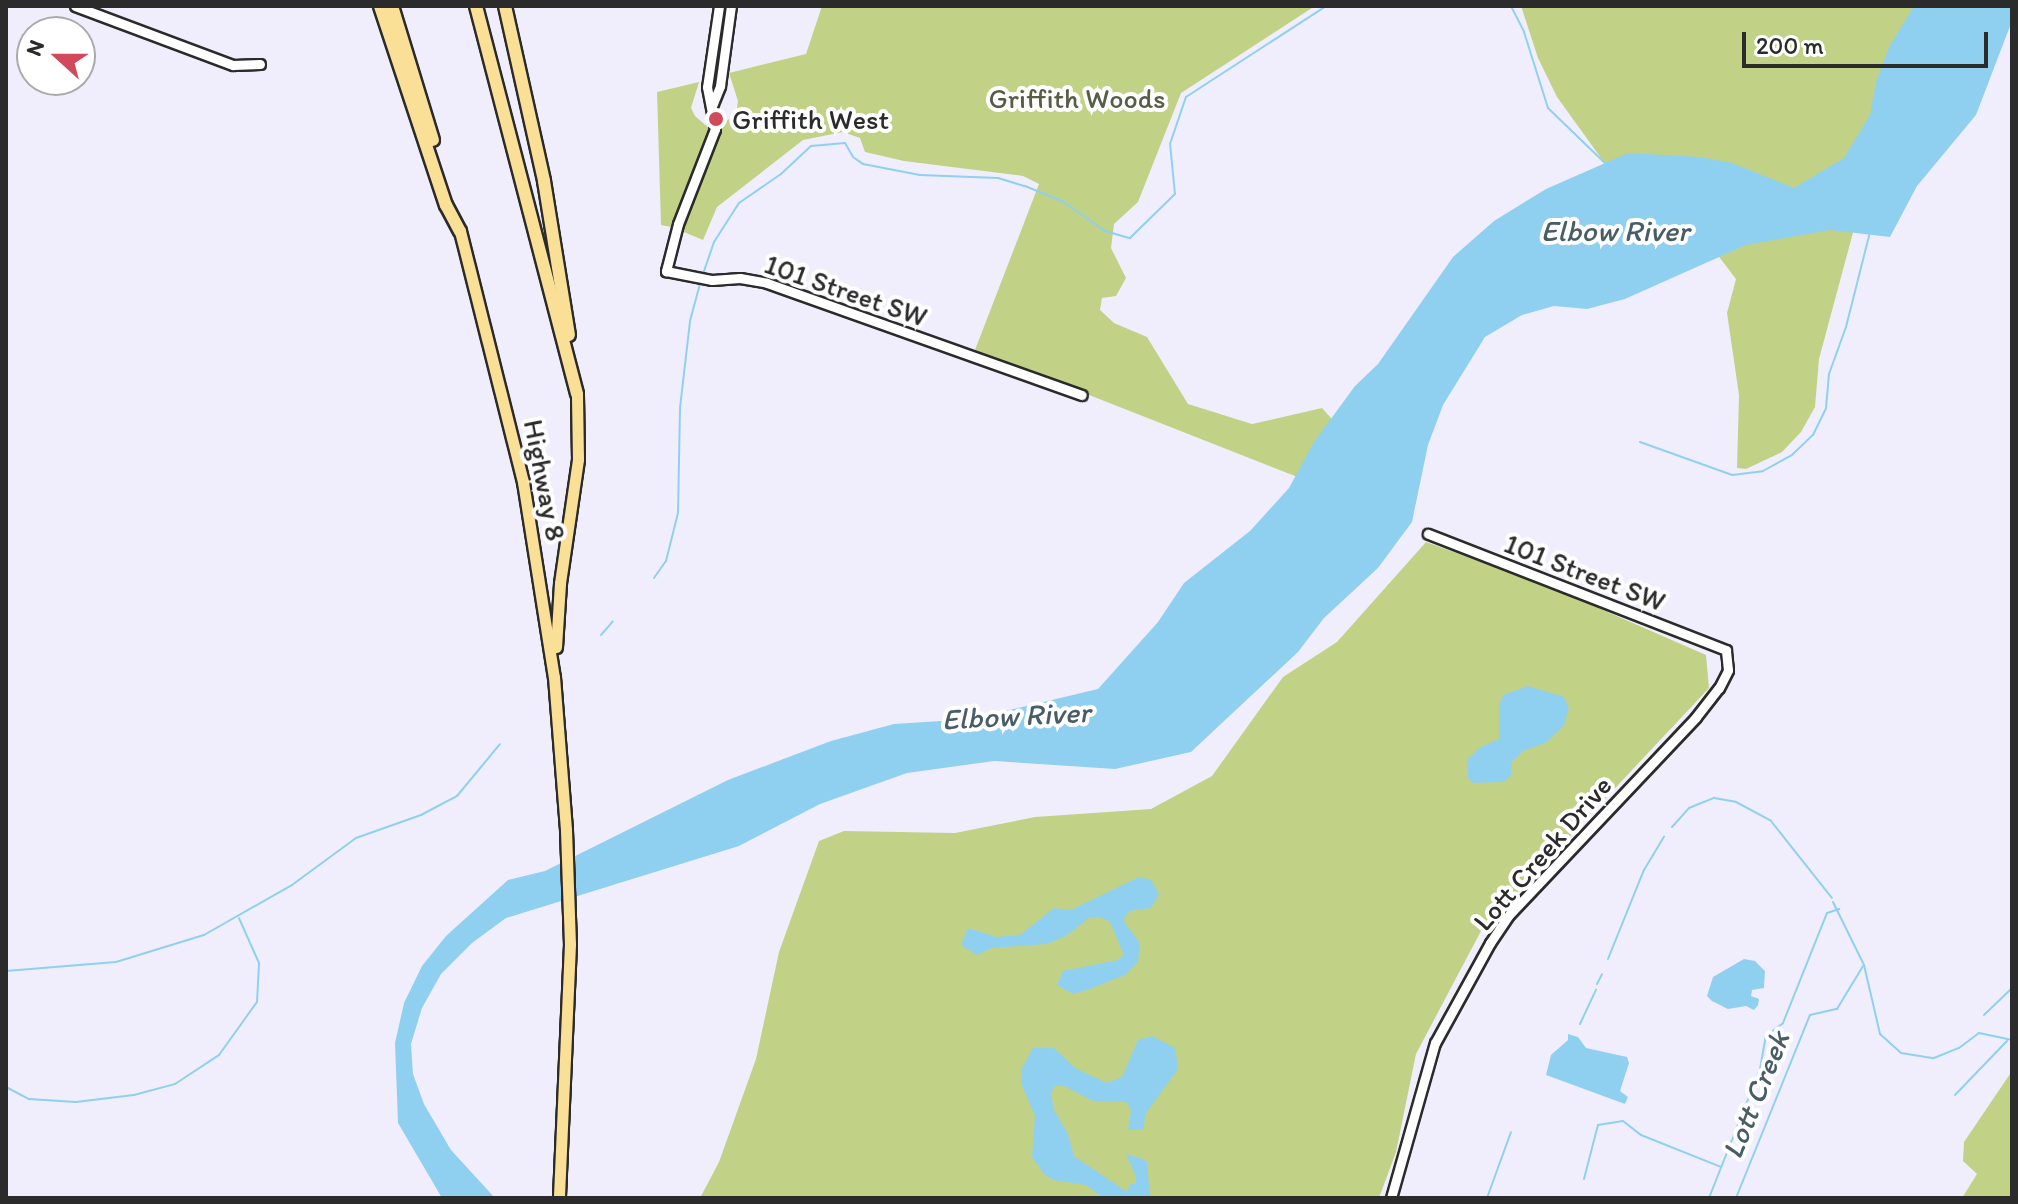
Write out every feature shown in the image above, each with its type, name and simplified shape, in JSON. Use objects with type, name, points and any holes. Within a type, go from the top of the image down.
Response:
[{"type":"highway","points":[[380,6],[446,205],[460,231]]},
{"type":"highway","points":[[392,6],[460,231]]},
{"type":"highway","points":[[476,6],[577,394]]},
{"type":"highway","points":[[505,6],[544,181],[577,394]]},
{"type":"main road","name":"Highway 8","points":[[460,231],[523,482],[550,645],[566,830],[570,944],[559,1198]]},
{"type":"main road","name":"Highway 8","points":[[560,743],[556,627],[578,459],[577,394]]},
{"type":"street","points":[[75,6],[233,65],[260,64]]},
{"type":"street","points":[[712,106],[707,87],[719,6]]},
{"type":"street","points":[[712,106],[720,86],[731,6]]},
{"type":"street","name":"101 Street SW","points":[[712,106],[715,129],[678,224],[666,271],[707,279],[767,283],[1082,395]]},
{"type":"street","name":"101 Street SW","points":[[1428,534],[1726,650]]},
{"type":"street","name":"Lott Creek Drive","points":[[1391,1198],[1435,1043],[1490,943],[1509,915],[1703,707],[1728,670],[1726,650]]},
{"type":"green space","name":"Griffith Woods","points":[[822,6],[1315,6],[1181,93],[1138,202],[1114,224],[1111,248],[1126,278],[1116,296],[1102,298],[1100,310],[1114,323],[1147,337],[1188,404],[1252,424],[1322,408],[1339,427],[1323,487],[975,350],[1039,184],[1023,176],[904,161],[865,152],[860,138],[843,132],[803,140],[717,207],[703,240],[679,230],[721,125],[736,114],[738,101],[729,73],[806,54]]},
{"type":"green space","points":[[1521,6],[1914,6],[1819,359],[1815,407],[1801,432],[1782,452],[1746,469],[1737,468],[1739,395],[1727,313],[1736,279],[1710,245],[1632,201],[1557,97],[1538,58]]},
{"type":"green space","points":[[699,82],[691,108],[695,116],[710,129],[671,227],[661,225],[657,92]]},
{"type":"green space","points":[[1426,542],[1546,585],[1706,655],[1709,688],[1481,931],[1416,1054],[1396,1152],[1379,1198],[700,1198],[719,1162],[756,1059],[779,952],[819,841],[844,831],[955,833],[1035,817],[1151,809],[1212,776],[1283,677],[1337,642]]},
{"type":"green space","points":[[2012,1071],[2012,1198],[1962,1198],[1977,1174],[1963,1161],[1964,1142]]},
{"type":"water","name":"Elbow River","points":[[1914,6],[2012,6],[2012,21],[1976,115],[1917,186],[1890,237],[1830,230],[1746,245],[1625,299],[1587,309],[1554,306],[1522,315],[1485,337],[1443,405],[1428,445],[1412,522],[1378,568],[1324,618],[1298,652],[1191,752],[1115,769],[994,761],[907,773],[820,804],[739,846],[506,918],[472,943],[441,974],[422,1008],[411,1044],[413,1074],[424,1104],[451,1150],[495,1198],[442,1198],[398,1123],[395,1043],[404,1003],[422,966],[446,936],[508,880],[545,871],[728,780],[831,741],[894,724],[972,719],[1098,689],[1158,622],[1184,583],[1250,531],[1289,488],[1314,442],[1355,386],[1378,364],[1453,257],[1494,221],[1546,189],[1628,153],[1700,157],[1732,163],[1794,188],[1844,158],[1870,115],[1876,82],[1889,47]]},
{"type":"water","points":[[1528,686],[1564,697],[1569,708],[1564,725],[1547,742],[1523,751],[1512,762],[1511,775],[1504,782],[1473,783],[1468,778],[1467,760],[1479,748],[1499,739],[1499,706],[1503,695]]},
{"type":"water","points":[[1139,877],[1151,880],[1159,894],[1151,908],[1130,911],[1125,916],[1124,922],[1140,943],[1138,962],[1125,975],[1090,989],[1073,994],[1057,985],[1063,971],[1118,960],[1124,955],[1110,922],[1100,917],[1090,917],[1066,936],[1047,944],[992,948],[977,955],[961,945],[968,928],[996,937],[1020,935],[1054,908],[1071,910]]},
{"type":"water","points":[[1744,959],[1755,961],[1765,971],[1764,988],[1752,990],[1751,996],[1759,999],[1758,1005],[1754,1010],[1746,1006],[1728,1009],[1712,1001],[1707,996],[1713,977]]},
{"type":"water","points":[[1568,1034],[1578,1037],[1586,1048],[1627,1057],[1629,1063],[1620,1091],[1628,1097],[1625,1104],[1546,1075],[1551,1055],[1568,1040]]},
{"type":"water","points":[[1152,1036],[1175,1048],[1178,1069],[1146,1113],[1143,1130],[1128,1130],[1131,1110],[1126,1102],[1093,1101],[1064,1086],[1055,1086],[1051,1092],[1054,1110],[1068,1134],[1074,1156],[1127,1192],[1131,1183],[1136,1184],[1136,1177],[1126,1154],[1143,1159],[1147,1162],[1150,1198],[1103,1198],[1086,1185],[1053,1180],[1044,1174],[1032,1157],[1035,1116],[1021,1083],[1021,1070],[1033,1048],[1054,1048],[1075,1068],[1107,1083],[1122,1077],[1138,1040]]},
{"type":"waterway","points":[[703,274],[714,242],[739,203],[781,174],[811,146],[845,143],[853,157],[863,164],[920,175],[998,178],[1025,186],[1062,201],[1105,231],[1130,238],[1175,194],[1170,144],[1186,97],[1326,6]]},
{"type":"waterway","points":[[1511,6],[1524,32],[1548,108],[1604,162]]},
{"type":"waterway","points":[[1640,442],[1732,475],[1763,471],[1792,455],[1813,435],[1826,408],[1829,374],[1846,327],[1870,232]]},
{"type":"waterway","points":[[654,578],[666,561],[678,513],[680,408],[690,321],[701,280]]},
{"type":"waterway","points":[[601,635],[613,621]]},
{"type":"waterway","points":[[6,971],[116,962],[204,935],[292,885],[356,838],[421,815],[457,796],[500,744]]},
{"type":"waterway","points":[[1672,827],[1689,808],[1714,798],[1736,802],[1771,821],[1832,898]]},
{"type":"waterway","points":[[1608,959],[1644,870],[1664,837]]},
{"type":"waterway","name":"Lott Creek","points":[[1833,902],[1864,965],[1880,1034],[1901,1053],[1934,1058],[1959,1048],[1979,1033],[2012,1040]]},
{"type":"waterway","points":[[1709,1198],[1760,1069],[1766,1036],[1783,1023],[1827,913],[1839,909]]},
{"type":"waterway","points":[[6,1087],[29,1099],[76,1102],[134,1095],[175,1084],[219,1055],[257,1002],[259,963],[239,918]]},
{"type":"waterway","name":"Lott Creek","points":[[1736,1198],[1810,1015],[1837,1009],[1863,966]]},
{"type":"waterway","points":[[1597,984],[1602,974]]},
{"type":"waterway","points":[[1984,1015],[2012,988]]},
{"type":"waterway","points":[[1580,1024],[1596,989]]},
{"type":"waterway","points":[[1955,1095],[2007,1041]]},
{"type":"waterway","points":[[1584,1179],[1598,1125],[1623,1121],[1641,1135],[1721,1167]]},
{"type":"waterway","points":[[1487,1198],[1511,1132]]},
{"type":"place","name":"Griffith West","points":[[716,119]]}]
